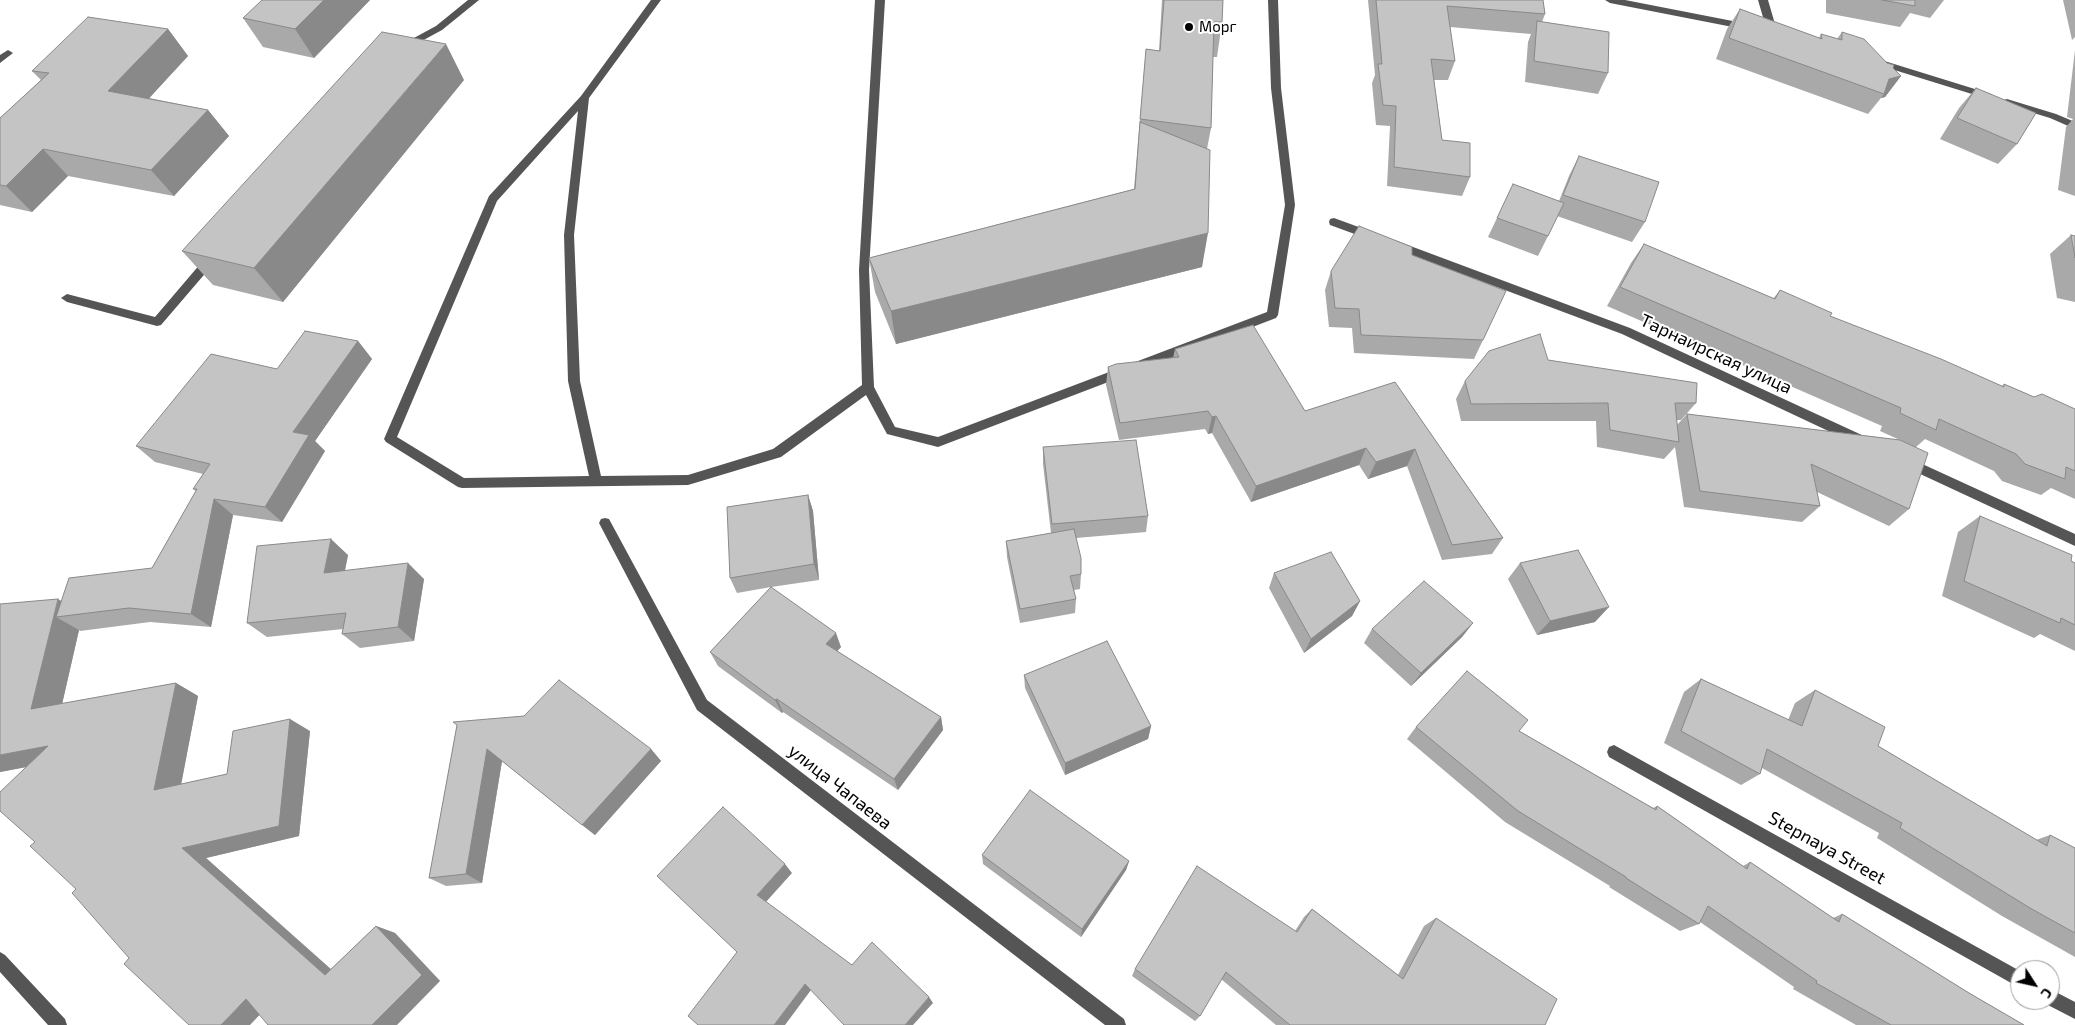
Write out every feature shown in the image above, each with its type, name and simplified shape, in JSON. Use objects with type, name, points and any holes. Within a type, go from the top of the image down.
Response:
[{"type":"street","points":[[394,52],[439,28],[474,0]]},
{"type":"street","points":[[656,0],[584,98],[492,199],[390,439],[462,483],[688,480],[777,453],[868,387]]},
{"type":"street","points":[[880,0],[864,270],[868,387],[890,431],[938,442],[1272,316],[1290,205],[1276,88],[1273,0]]},
{"type":"street","points":[[1610,0],[1777,33],[1763,0]]},
{"type":"street","points":[[0,60],[8,53]]},
{"type":"street","points":[[1867,59],[2053,116],[2075,126]]},
{"type":"street","points":[[584,98],[569,236],[574,382],[596,482]]},
{"type":"street","name":"Тарнаирская улица","points":[[1334,222],[1626,331],[1868,444]]},
{"type":"street","points":[[67,298],[157,322],[219,250]]},
{"type":"street","points":[[1895,456],[2075,540]]},
{"type":"street","name":"улица Чапаева","points":[[605,523],[702,705],[1118,1025]]},
{"type":"street","name":"Stepnaya Street","points":[[1614,752],[2010,974]]},
{"type":"street","points":[[0,960],[59,1025]]},
{"type":"street","points":[[2060,1003],[2075,1011]]},
{"type":"building","points":[[262,0],[324,0],[295,29],[243,18]]},
{"type":"building","points":[[1164,0],[1223,0],[1222,22],[1214,22],[1211,128],[1140,119],[1146,49],[1160,51]]},
{"type":"building","points":[[1376,0],[1543,0],[1545,14],[1447,6],[1455,61],[1431,59],[1442,140],[1470,143],[1470,177],[1394,167],[1396,106],[1383,105],[1378,64],[1382,64]]},
{"type":"building","points":[[1882,0],[1915,0],[1915,6]]},
{"type":"building","points":[[1740,9],[1822,39],[1821,34],[1842,40],[1842,32],[1864,39],[1887,63],[1894,65],[1893,68],[1901,76],[1889,79],[1884,94],[1729,38]]},
{"type":"building","points":[[88,17],[168,29],[108,91],[208,110],[151,170],[43,149],[6,186],[0,185],[0,118],[49,73],[32,71]]},
{"type":"building","points":[[1537,21],[1609,32],[1608,73],[1534,61]]},
{"type":"building","points":[[382,32],[446,44],[254,268],[182,251]]},
{"type":"building","points":[[1976,88],[2036,113],[2017,144],[1957,118]]},
{"type":"building","points":[[1140,122],[1210,150],[1208,233],[891,311],[869,258],[1135,189]]},
{"type":"building","points":[[1579,156],[1659,182],[1645,222],[1563,195]]},
{"type":"building","points":[[1513,184],[1564,203],[1548,236],[1497,218]]},
{"type":"building","points":[[1359,226],[1412,247],[1412,255],[1506,291],[1483,340],[1361,335],[1359,309],[1335,308],[1331,271]]},
{"type":"building","points":[[2071,235],[2075,236],[2075,258]]},
{"type":"building","points":[[1644,244],[1775,299],[1780,290],[1832,313],[1830,316],[1941,359],[2004,387],[2004,384],[2034,397],[2042,394],[2075,409],[2075,471],[2066,467],[2065,479],[2025,464],[2016,454],[1939,419],[1936,430],[1900,413],[1901,408],[1620,287]]},
{"type":"building","points":[[1253,325],[1305,411],[1395,382],[1503,538],[1452,545],[1415,449],[1376,462],[1366,448],[1256,486],[1216,416],[1212,417],[1208,411],[1120,423],[1108,367],[1116,364],[1179,357],[1175,349]]},
{"type":"building","points":[[305,331],[358,341],[293,432],[309,435],[265,507],[214,499],[191,614],[129,608],[56,617],[69,578],[152,568],[197,489],[193,489],[210,464],[136,446],[211,354],[277,369]]},
{"type":"building","points":[[1540,334],[1548,360],[1697,383],[1696,403],[1675,403],[1679,442],[1610,430],[1608,403],[1471,404],[1465,381],[1489,351]]},
{"type":"building","points":[[1687,414],[1900,440],[1928,453],[1909,509],[1811,464],[1820,506],[1700,491]]},
{"type":"building","points":[[1136,440],[1148,516],[1052,524],[1043,447]]},
{"type":"building","points":[[808,495],[814,564],[730,578],[727,507]]},
{"type":"building","points":[[1980,516],[2072,555],[2071,561],[2075,563],[2075,625],[2061,618],[2060,623],[1964,581]]},
{"type":"building","points":[[1074,529],[1081,558],[1081,574],[1070,576],[1076,599],[1020,609],[1006,541]]},
{"type":"building","points":[[331,539],[324,573],[408,563],[398,627],[342,634],[346,613],[247,623],[257,546]]},
{"type":"building","points":[[1578,550],[1609,607],[1550,621],[1520,563]]},
{"type":"building","points":[[1331,552],[1360,601],[1311,639],[1274,573]]},
{"type":"building","points":[[1424,581],[1473,623],[1421,673],[1372,629]]},
{"type":"building","points":[[771,587],[836,633],[826,644],[941,717],[894,779],[777,699],[775,700],[710,652]]},
{"type":"building","points":[[58,599],[31,709],[176,683],[154,790],[227,774],[233,731],[290,719],[279,826],[182,848],[325,975],[376,926],[422,975],[372,1025],[268,1025],[246,999],[221,1025],[189,1025],[124,964],[129,958],[72,893],[76,889],[30,846],[35,842],[0,811],[0,792],[48,746],[0,755],[0,604]]},
{"type":"building","points":[[1107,641],[1151,726],[1065,763],[1024,675]]},
{"type":"building","points":[[1467,671],[1528,720],[1519,731],[1656,810],[1657,806],[1747,869],[1750,862],[1839,922],[1842,914],[2024,1025],[1891,1025],[1816,983],[1817,981],[1708,906],[1699,924],[1518,811],[1416,727]]},
{"type":"building","points":[[1701,679],[1802,726],[1815,690],[1885,727],[1878,746],[2047,846],[2050,835],[2075,848],[2075,933],[2030,908],[1900,828],[1902,823],[1767,749],[1760,774],[1681,731]]},
{"type":"building","points":[[559,680],[651,749],[582,825],[487,749],[466,874],[429,878],[457,725],[453,722],[524,716]]},
{"type":"building","points":[[1030,790],[1129,861],[1082,929],[982,855]]},
{"type":"building","points":[[723,807],[785,864],[757,895],[852,965],[872,942],[929,997],[905,1025],[844,1025],[805,984],[774,1025],[698,1025],[688,1016],[737,952],[657,876]]},
{"type":"building","points":[[1197,866],[1297,932],[1312,909],[1403,979],[1436,918],[1557,999],[1545,1025],[1290,1025],[1226,972],[1200,1016],[1135,969]]},
{"type":"place","name":"Морг","points":[[1189,27]]}]
